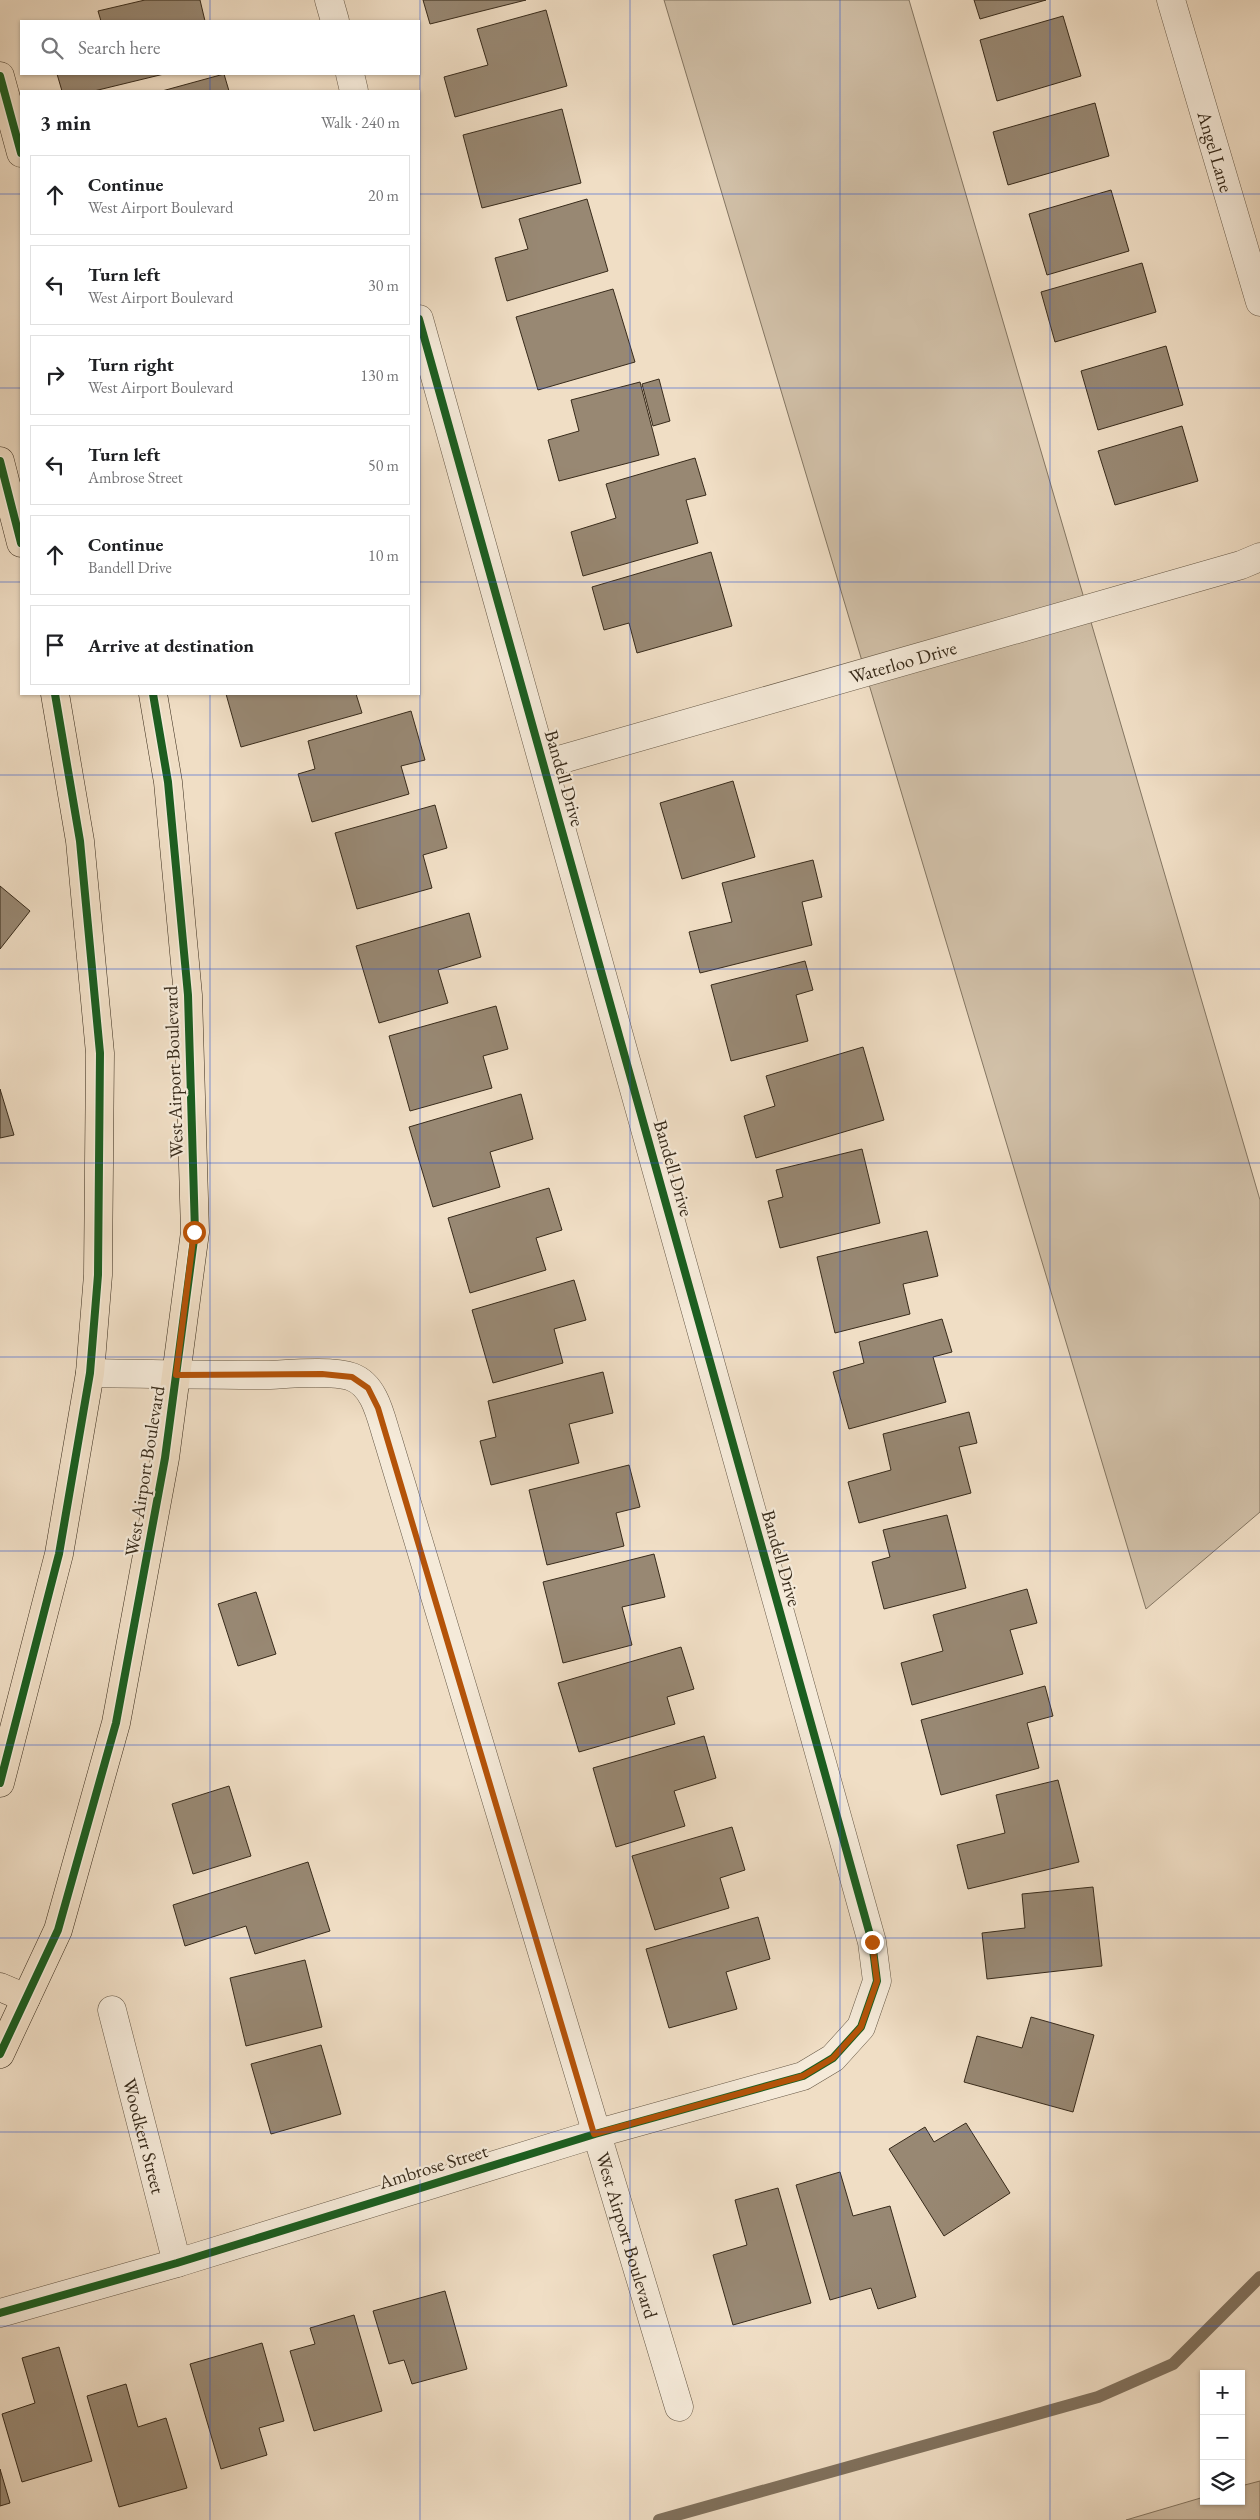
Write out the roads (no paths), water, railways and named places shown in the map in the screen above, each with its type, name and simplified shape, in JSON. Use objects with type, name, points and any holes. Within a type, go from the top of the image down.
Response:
[{"type":"main road","points":[[0,76],[20,149]]},
{"type":"main road","points":[[0,461],[10,491],[20,538]]},
{"type":"main road","points":[[0,1783],[60,1554],[90,1373],[98,1274],[100,1053],[80,841],[55,695]]},
{"type":"main road","name":"West Airport Boulevard","points":[[0,2054],[58,1930],[116,1723],[165,1458],[194,1232],[188,995],[168,782],[153,695]]},
{"type":"main road","points":[[0,1987],[26,1998]]},
{"type":"street","points":[[329,0],[335,20]]},
{"type":"street","name":"Angel Lane","points":[[1171,0],[1260,302]]},
{"type":"street","points":[[350,75],[354,90]]},
{"type":"street","name":"Bandell Drive","points":[[420,322],[545,764],[872,1942],[877,1981],[861,2027]]},
{"type":"street","name":"Waterloo Drive","points":[[545,764],[1222,570],[1260,557]]},
{"type":"street","name":"West Airport Boulevard","points":[[90,1373],[176,1375],[322,1374],[352,1377],[368,1388],[378,1408],[594,2134],[678,2408]]},
{"type":"street","name":"Woodkerr Street","points":[[112,2010],[177,2263]]},
{"type":"street","name":"Ambrose Street","points":[[0,2313],[177,2263],[594,2134],[803,2076],[833,2058],[861,2027]]},
{"type":"waterway","points":[[659,2520],[1098,2397],[1173,2364],[1260,2277]]}]
